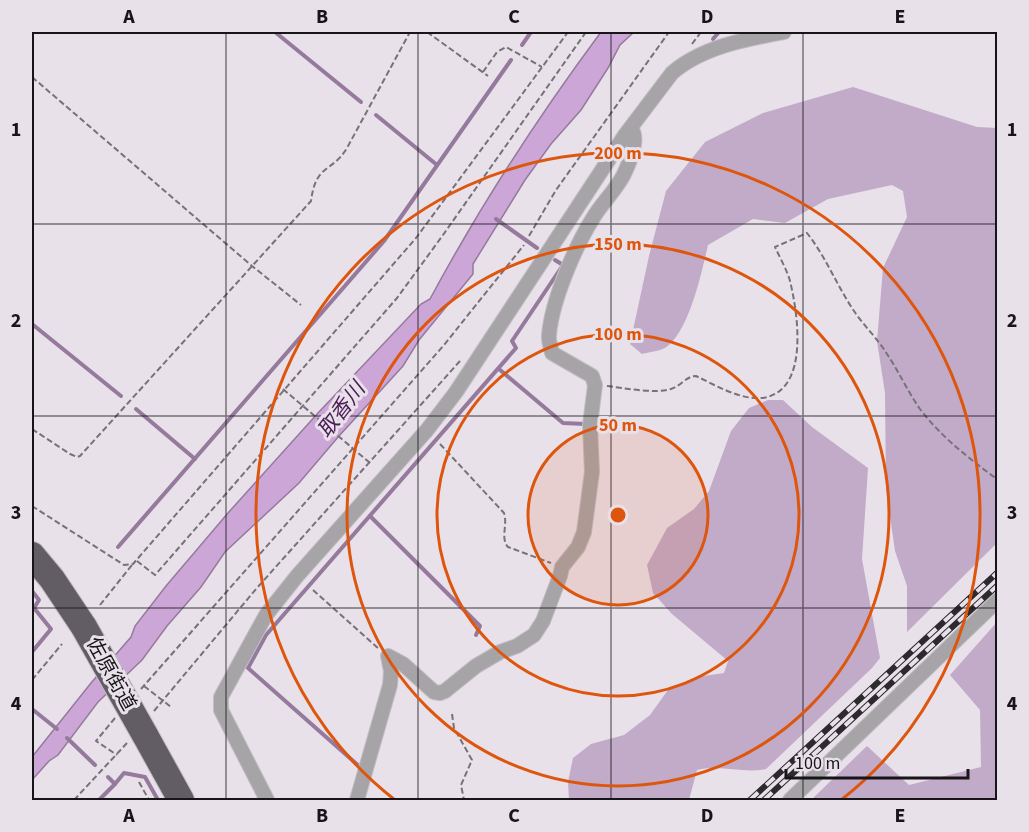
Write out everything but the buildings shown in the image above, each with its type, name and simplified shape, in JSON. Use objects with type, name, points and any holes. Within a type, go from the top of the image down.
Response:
[{"type":"highway","name":"佐原街道","points":[[32,555],[52,579],[84,627],[143,728],[182,801]]},
{"type":"street","points":[[267,801],[221,710],[221,697],[266,615],[297,576],[427,430],[456,393],[631,128],[662,85],[681,65],[719,48],[756,37],[784,32]]},
{"type":"street","points":[[388,656],[403,664],[434,692],[445,691],[476,666],[534,635],[543,621],[562,567],[578,547],[584,532],[592,472],[590,425],[595,385],[592,376],[552,353],[548,337],[553,309],[577,248],[626,169],[634,141],[634,132],[631,128]]},
{"type":"street","points":[[790,801],[998,600]]},
{"type":"street","points":[[357,801],[390,685],[391,671],[388,656]]},
{"type":"path","points":[[32,429],[70,454],[80,456],[311,201],[316,179],[343,154],[410,32]]},
{"type":"path","points":[[427,32],[488,76]]},
{"type":"path","points":[[100,605],[283,389],[416,238],[568,32]]},
{"type":"path","points":[[137,560],[155,575],[397,298],[586,32]]},
{"type":"path","points":[[529,236],[563,181],[669,32]]},
{"type":"path","points":[[483,72],[497,52],[506,47],[542,67]]},
{"type":"path","points":[[32,77],[252,266],[301,305]]},
{"type":"path","points":[[595,385],[661,391],[671,389],[690,376],[696,376],[743,396],[760,398],[772,396],[789,381],[796,357],[798,325],[789,279],[775,247],[807,233],[822,252],[854,312],[887,353],[920,409],[962,453],[998,480]]},
{"type":"path","points":[[137,694],[444,345],[524,245]]},
{"type":"path","points":[[74,801],[143,728],[163,700],[249,597],[464,357]]},
{"type":"path","points":[[283,389],[370,463]]},
{"type":"path","points":[[440,444],[504,513],[506,519],[504,538],[508,547],[562,567]]},
{"type":"path","points":[[32,506],[124,565],[133,564]]},
{"type":"path","points":[[313,590],[388,656]]},
{"type":"path","points":[[32,680],[62,644]]},
{"type":"path","points":[[144,686],[171,707]]},
{"type":"path","points":[[452,714],[454,728],[472,760],[461,784],[464,801]]},
{"type":"path","points":[[115,718],[96,741],[117,754]]},
{"type":"path","points":[[139,782],[149,801]]},
{"type":"shaded area","points":[[853,87],[977,127],[997,128],[997,543],[907,632],[907,586],[895,551],[886,488],[885,393],[877,341],[883,268],[907,217],[903,191],[892,185],[828,199],[785,223],[753,219],[708,245],[688,316],[673,340],[665,348],[642,354],[630,344],[666,191],[705,142],[763,113]]},
{"type":"shaded area","points":[[768,400],[783,400],[812,427],[868,468],[862,559],[880,658],[766,769],[706,768],[697,770],[689,800],[569,800],[568,782],[573,758],[591,744],[624,735],[650,715],[668,690],[703,676],[724,673],[728,661],[672,614],[653,593],[647,565],[667,528],[694,509],[709,491],[731,431],[749,408]]},
{"type":"shaded area","points":[[997,622],[997,800],[811,800],[867,746],[909,785],[981,767],[980,710],[950,675]]},
{"type":"water","name":"取香川","points":[[601,32],[634,32],[620,45],[581,110],[551,144],[525,180],[473,264],[473,274],[419,340],[403,366],[299,483],[225,552],[201,587],[167,626],[142,660],[98,702],[58,755],[49,761],[32,780],[32,757],[131,637],[135,626],[166,586],[318,413],[421,304],[430,299],[511,162]]},
{"type":"waterway","points":[[275,32],[361,102]]},
{"type":"waterway","points":[[522,45],[531,32]]},
{"type":"waterway","points":[[713,39],[719,32]]},
{"type":"waterway","points":[[118,547],[384,241],[511,60]]},
{"type":"waterway","points":[[376,115],[437,165]]},
{"type":"waterway","points":[[496,219],[537,248]]},
{"type":"waterway","points":[[360,767],[248,668],[266,635],[516,348],[512,341],[563,265],[555,260]]},
{"type":"waterway","points":[[32,324],[121,396]]},
{"type":"waterway","points":[[499,369],[563,423],[585,424]]},
{"type":"waterway","points":[[136,409],[195,459]]},
{"type":"waterway","points":[[370,516],[480,626],[476,635]]},
{"type":"waterway","points":[[32,591],[39,600],[34,608],[51,629],[32,652]]},
{"type":"waterway","points":[[32,709],[57,729]]},
{"type":"waterway","points":[[67,738],[95,765]]},
{"type":"waterway","points":[[108,777],[115,784],[124,773],[145,777],[158,800]]},
{"type":"waterway","points":[[99,800],[115,784]]},
{"type":"railway","points":[[750,800],[998,572]]},
{"type":"railway","points":[[764,800],[998,585]]}]
